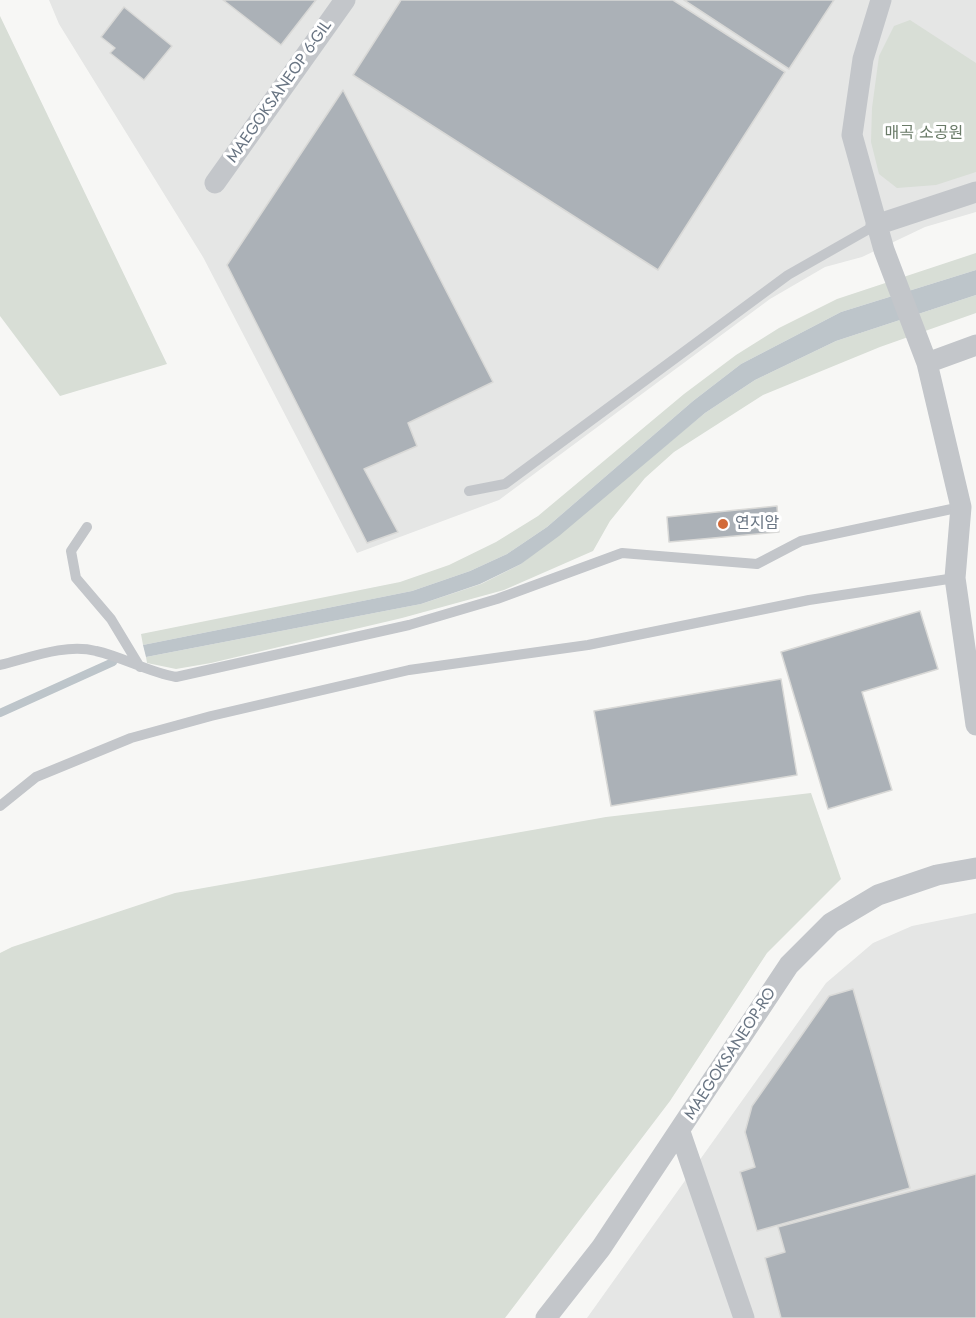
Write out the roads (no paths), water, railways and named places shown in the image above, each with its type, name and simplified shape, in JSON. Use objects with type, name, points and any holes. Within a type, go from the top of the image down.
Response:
[{"type":"street","name":"MAEGOKSANEOP 6-GIL","points":[[215,183],[345,0]]},
{"type":"street","points":[[881,0],[863,59],[852,135],[884,250],[927,363],[961,507],[955,578],[976,725]]},
{"type":"street","points":[[876,225],[976,192]]},
{"type":"street","points":[[927,363],[976,345]]},
{"type":"street","name":"MAEGOKSANEOP-RO","points":[[546,1318],[601,1248],[789,965],[831,923],[878,896],[937,875],[976,868]]},
{"type":"street","points":[[680,1132],[744,1318]]},
{"type":"lane","points":[[469,491],[505,484],[788,274],[876,225]]},
{"type":"lane","points":[[0,665],[57,651],[94,650],[176,677],[409,625],[497,599],[622,553],[757,564],[801,541],[961,507]]},
{"type":"lane","points":[[87,527],[71,551],[76,578],[111,619],[140,667]]},
{"type":"lane","points":[[0,806],[36,777],[131,738],[211,716],[409,670],[588,645],[808,600],[955,578]]},
{"type":"waterway","points":[[0,713],[113,662]]},
{"type":"place","name":"연지암","points":[[723,524]]},
{"type":"park label","name":"매곡 소공원","points":[[924,134]]}]
